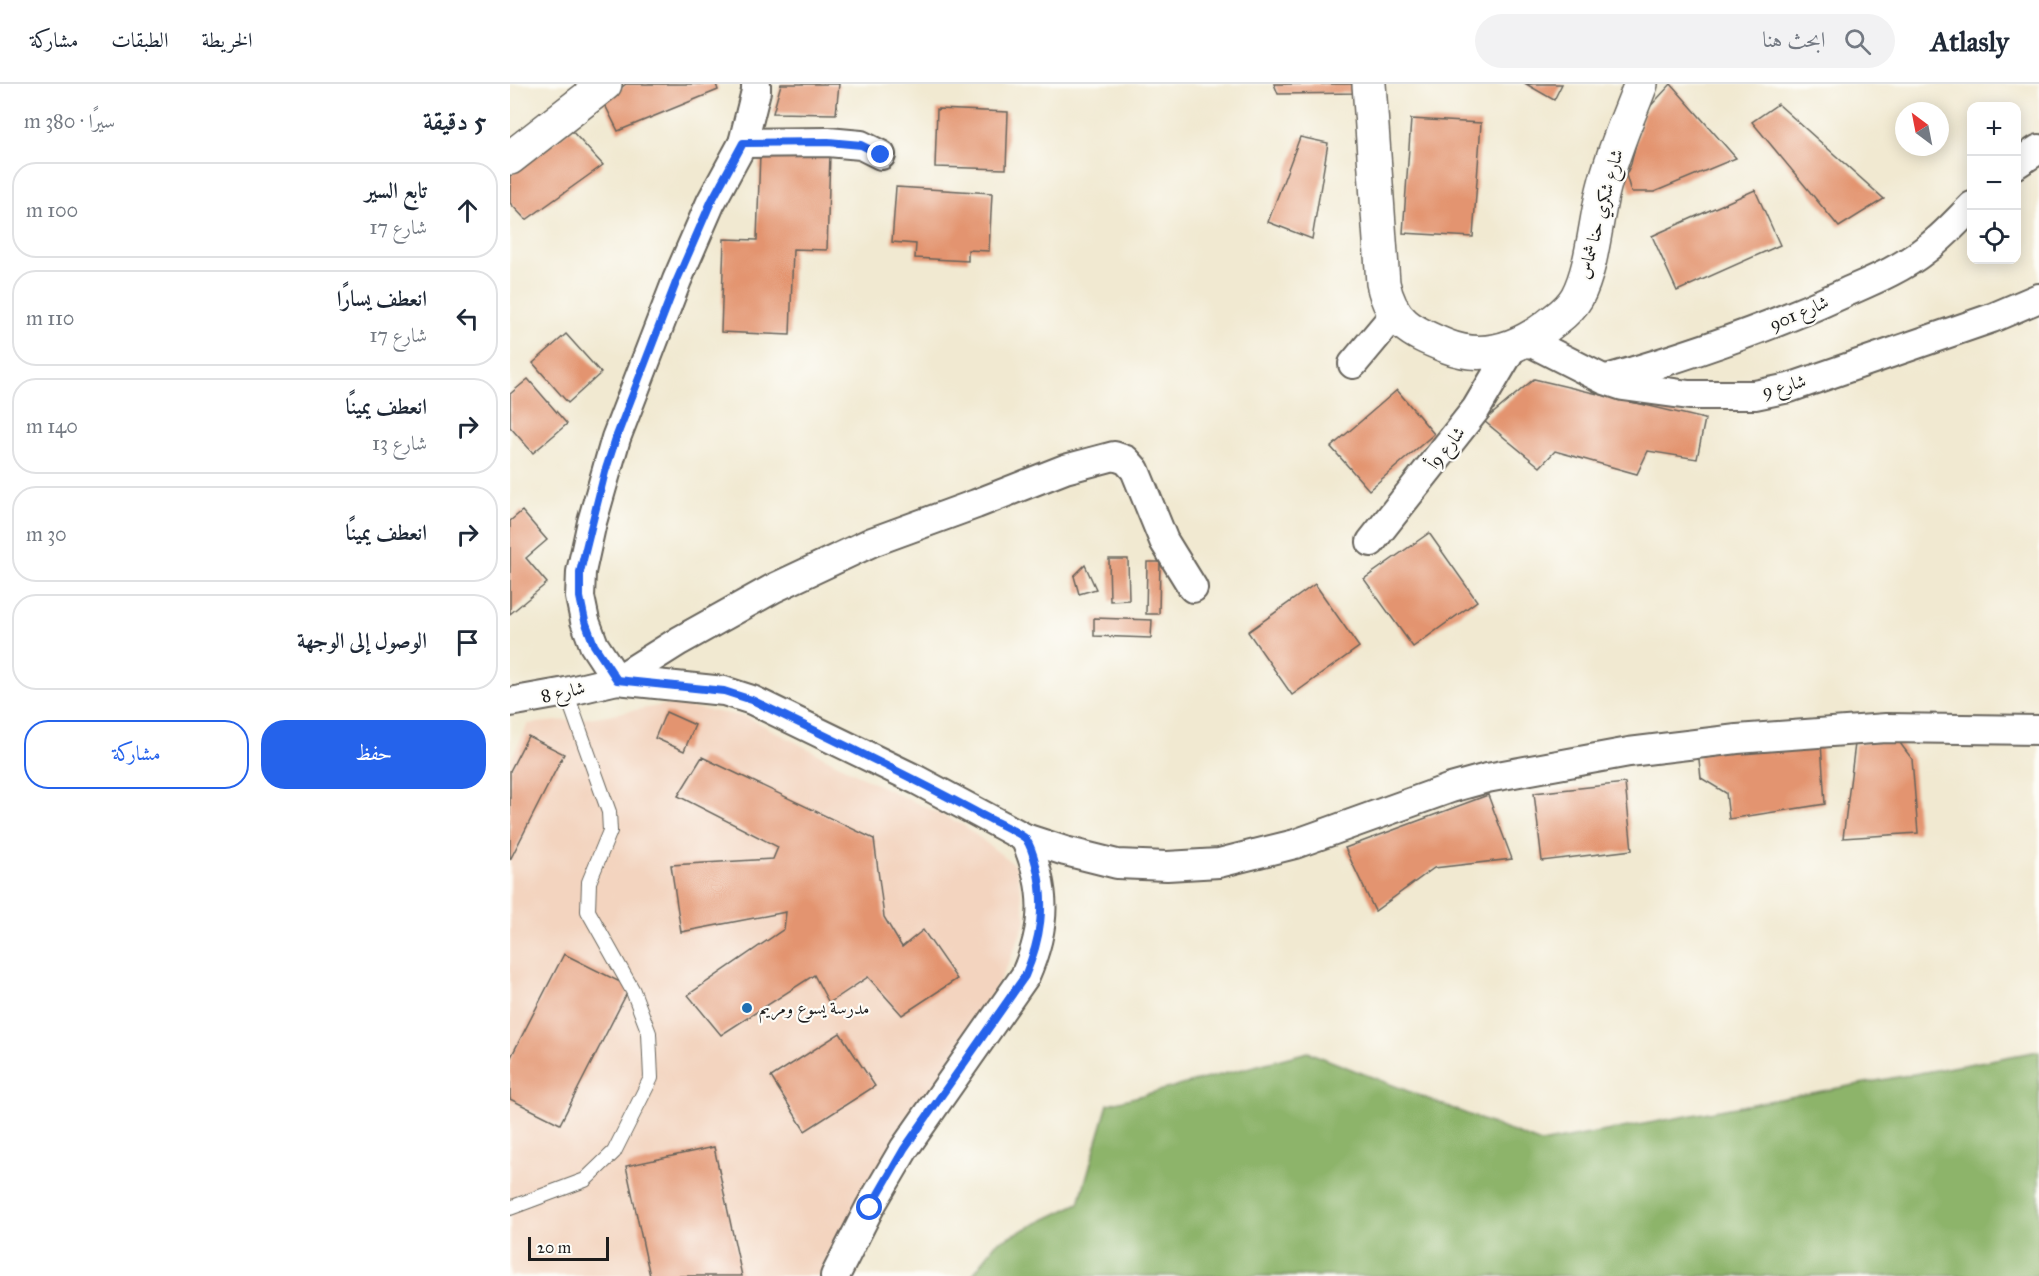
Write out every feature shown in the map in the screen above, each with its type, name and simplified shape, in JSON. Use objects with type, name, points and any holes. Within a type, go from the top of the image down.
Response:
[{"type":"street","points":[[516,147],[605,84]]},
{"type":"street","points":[[617,680],[594,645],[585,621],[580,597],[580,572],[605,472],[616,438],[677,280],[711,202],[743,143],[756,84]]},
{"type":"street","points":[[1353,364],[1394,315],[1386,298],[1383,283],[1369,84]]},
{"type":"street","name":"شارع شكري حنا شماس","points":[[1394,315],[1413,332],[1453,349],[1487,352],[1519,344],[1544,330],[1561,316],[1576,299],[1586,273],[1604,186],[1641,84]]},
{"type":"street","points":[[743,143],[828,142],[861,145],[881,155]]},
{"type":"street","points":[[2021,161],[2039,149]]},
{"type":"street","name":"شارع 901","points":[[1605,380],[1719,345],[1808,310],[1860,286],[1900,267],[1925,250],[1967,210]]},
{"type":"street","name":"شارع 9","points":[[1519,344],[1623,386],[1689,395],[1755,394],[1789,388],[1992,318],[2039,298]]},
{"type":"street","name":"شارع 9أ","points":[[1371,542],[1476,409],[1519,344]]},
{"type":"street","points":[[617,680],[679,641],[774,588],[872,542],[1065,469],[1114,456],[1126,460],[1135,470],[1164,541],[1193,588]]},
{"type":"street","points":[[617,680],[724,691],[752,700],[917,780],[1025,838],[1065,852],[1117,864],[1167,866],[1219,863],[1295,844],[1451,788],[1487,778],[1629,752],[1737,739],[1886,728],[2039,730]]},
{"type":"street","name":"شارع 8","points":[[511,704],[617,680]]},
{"type":"street","points":[[835,1276],[904,1149],[1025,976],[1038,943],[1042,907],[1041,883],[1035,860],[1025,838]]},
{"type":"lane","points":[[510,1208],[585,1180],[614,1152],[651,1078],[650,1033],[638,1001],[588,911],[590,882],[610,831],[609,812],[566,692]]},
{"type":"shaded area","name":"مدرسة يسوع ومريم","points":[[670,704],[747,717],[876,784],[963,825],[1016,866],[1026,920],[1008,965],[959,1052],[822,1276],[510,1276],[510,762],[528,724],[596,717]]},
{"type":"green space","points":[[2039,1051],[2039,1276],[972,1276],[996,1243],[1079,1203],[1108,1104],[1308,1052],[1541,1143]]},
{"type":"building","points":[[626,84],[716,84],[718,90],[618,131],[603,101]]},
{"type":"building","points":[[781,84],[839,84],[836,114],[773,113]]},
{"type":"building","points":[[1274,84],[1358,84],[1359,93],[1278,94]]},
{"type":"building","points":[[1526,84],[1562,84],[1554,100]]},
{"type":"building","points":[[1671,84],[1736,158],[1654,192],[1631,192],[1626,175],[1631,164],[1643,114]]},
{"type":"building","points":[[1778,104],[1884,199],[1839,227],[1752,122]]},
{"type":"building","points":[[937,109],[1008,112],[1006,169],[935,167]]},
{"type":"building","points":[[1411,119],[1481,123],[1473,237],[1403,233]]},
{"type":"building","points":[[570,129],[603,165],[526,220],[510,203],[510,175]]},
{"type":"building","points":[[1300,137],[1328,143],[1312,239],[1268,222]]},
{"type":"building","points":[[760,152],[830,154],[827,250],[793,249],[790,335],[721,332],[724,239],[757,240]]},
{"type":"building","points":[[896,187],[992,193],[989,251],[968,250],[968,261],[915,258],[916,244],[892,242]]},
{"type":"building","points":[[1755,190],[1780,245],[1677,291],[1652,236]]},
{"type":"building","points":[[566,334],[601,373],[568,403],[533,363]]},
{"type":"building","points":[[528,379],[567,424],[533,453],[510,427],[510,394]]},
{"type":"building","points":[[1534,379],[1705,419],[1697,459],[1648,451],[1637,474],[1555,451],[1540,467],[1484,421]]},
{"type":"building","points":[[1397,390],[1434,434],[1369,490],[1331,447]]},
{"type":"building","points":[[522,511],[547,540],[526,558],[547,583],[510,614],[510,521]]},
{"type":"building","points":[[1429,533],[1477,601],[1413,647],[1364,579]]},
{"type":"building","points":[[1109,559],[1128,559],[1129,600],[1110,601]]},
{"type":"building","points":[[1147,562],[1160,562],[1159,614],[1146,614]]},
{"type":"building","points":[[1085,565],[1096,589],[1079,594],[1074,576]]},
{"type":"building","points":[[1315,584],[1359,647],[1292,695],[1248,632]]},
{"type":"building","points":[[1094,618],[1152,620],[1151,638],[1094,636]]},
{"type":"building","points":[[666,712],[695,725],[684,751],[655,738]]},
{"type":"building","points":[[528,736],[564,754],[510,860],[510,771]]},
{"type":"building","points":[[1897,739],[1912,759],[1918,833],[1843,838],[1855,744]]},
{"type":"building","points":[[1821,743],[1825,804],[1729,819],[1726,793],[1701,778],[1698,750]]},
{"type":"building","points":[[702,757],[874,839],[884,917],[902,947],[923,930],[957,979],[902,1015],[868,977],[829,1003],[814,975],[721,1035],[688,995],[784,929],[786,912],[681,932],[671,865],[773,859],[778,847],[678,796]]},
{"type":"building","points":[[1625,783],[1632,850],[1542,861],[1534,793]]},
{"type":"building","points":[[1488,795],[1512,859],[1434,868],[1375,911],[1345,848]]},
{"type":"building","points":[[564,954],[630,987],[560,1124],[510,1099],[510,1059]]},
{"type":"building","points":[[840,1033],[875,1086],[805,1131],[771,1077]]},
{"type":"building","points":[[714,1147],[742,1276],[650,1276],[626,1166]]},
{"type":"place","name":"مدرسة يسوع ومريم","points":[[747,1008]]},
{"type":"route","points":[[870,1208],[904,1149],[1025,976],[1035,954],[1040,931],[1041,883],[1035,860],[1025,838],[917,780],[752,700],[724,691],[617,680],[594,645],[585,621],[580,597],[580,572],[605,472],[616,438],[677,280],[711,202],[743,143],[828,142],[861,145],[881,155]]}]
